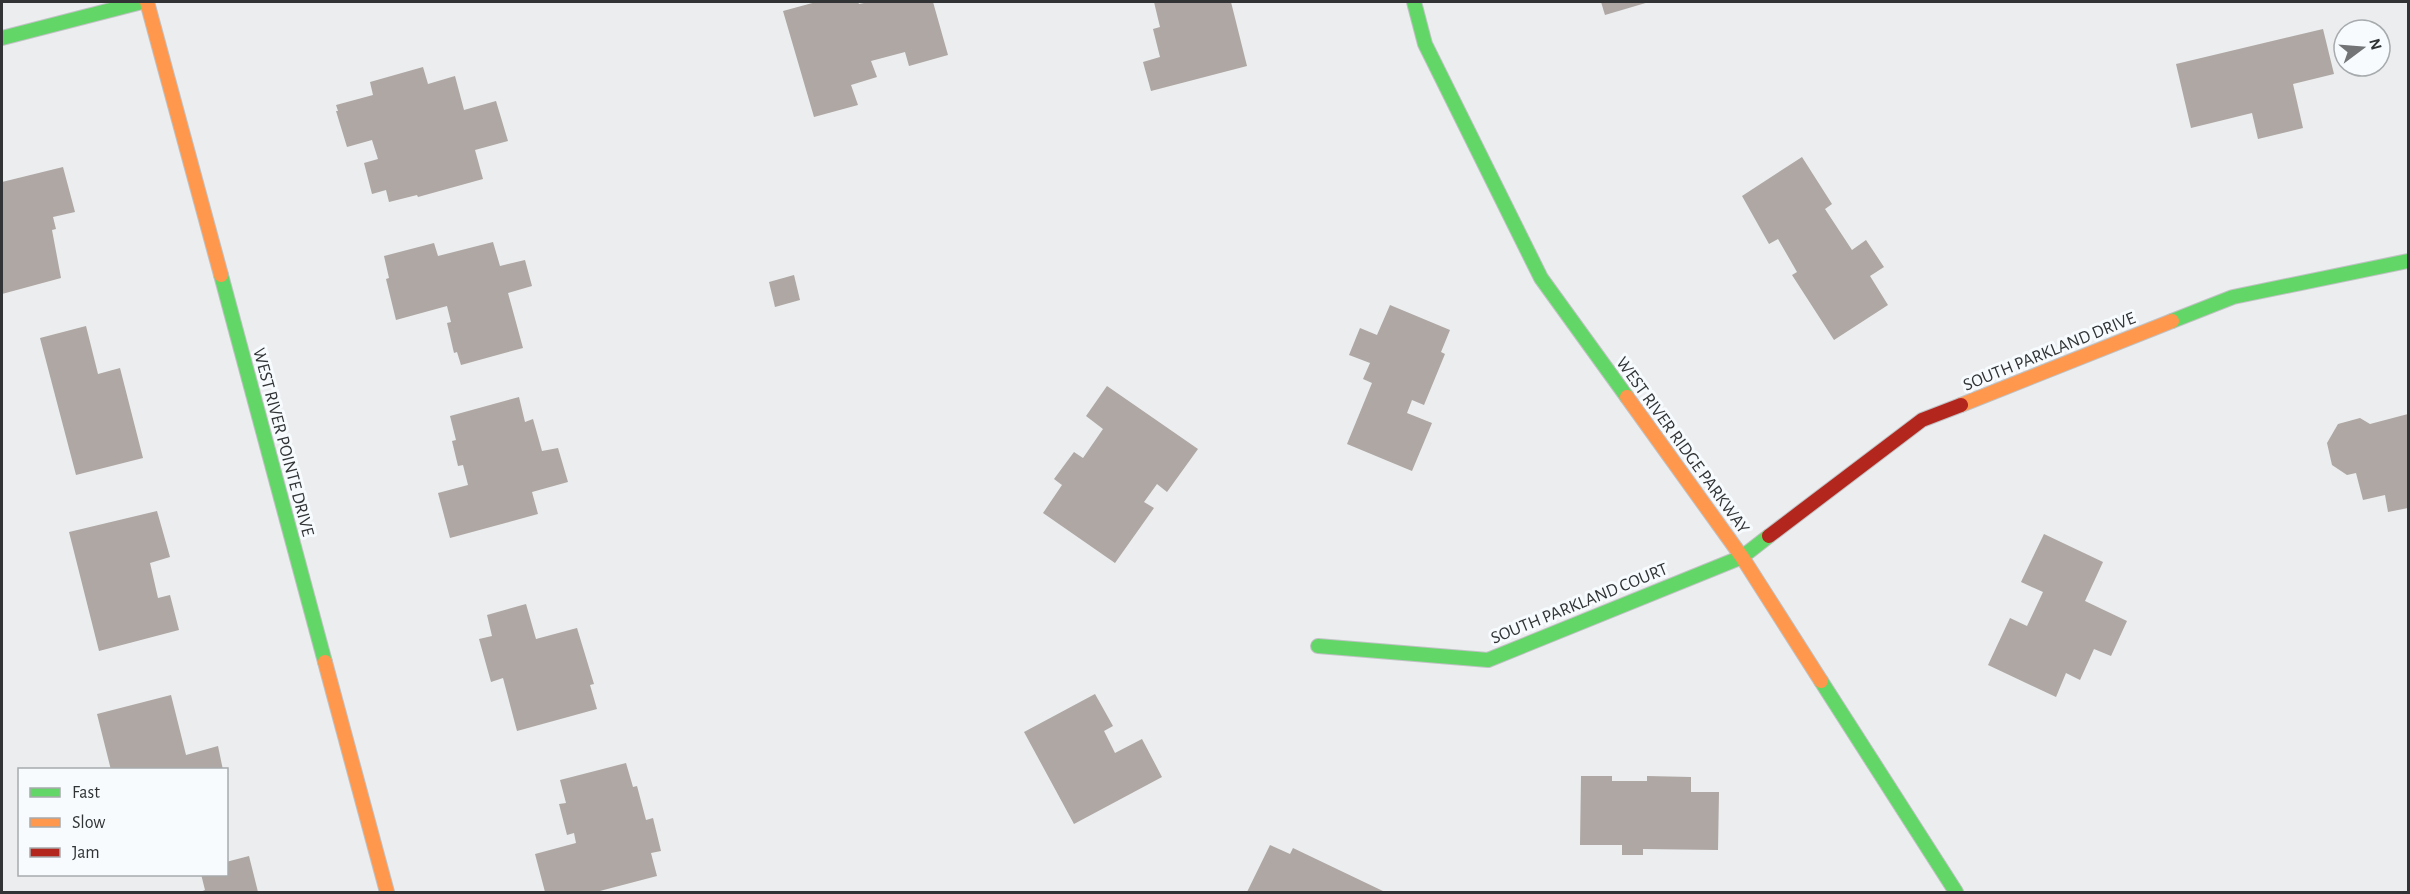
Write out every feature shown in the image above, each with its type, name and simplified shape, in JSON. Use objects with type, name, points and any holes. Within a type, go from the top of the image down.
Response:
[{"type":"street","points":[[2,38],[142,2]]},
{"type":"street","name":"WEST RIVER POINTE DRIVE","points":[[147,2],[387,892]]},
{"type":"street","name":"WEST RIVER RIDGE PARKWAY","points":[[1414,2],[1425,44],[1541,278],[1742,557],[1956,892]]},
{"type":"street","name":"SOUTH PARKLAND DRIVE","points":[[1742,557],[1922,420],[2234,297],[2409,261]]},
{"type":"street","name":"SOUTH PARKLAND COURT","points":[[1318,646],[1488,660],[1742,557]]},
{"type":"building","points":[[816,2],[858,2],[859,4],[933,2],[948,55],[909,66],[905,52],[871,61],[877,77],[851,85],[858,105],[814,117],[783,11]]},
{"type":"building","points":[[1154,2],[1231,2],[1247,66],[1151,91],[1143,62],[1160,57],[1153,29],[1160,27]]},
{"type":"building","points":[[1601,2],[1649,2],[1605,15]]},
{"type":"building","points":[[2323,29],[2332,74],[2293,84],[2303,128],[2258,139],[2252,113],[2191,128],[2176,64]]},
{"type":"building","points":[[423,67],[428,84],[455,76],[464,110],[496,101],[508,141],[475,150],[483,179],[418,197],[417,195],[389,202],[386,190],[372,194],[364,163],[378,159],[372,140],[347,147],[336,105],[373,95],[370,82]]},
{"type":"building","points":[[1802,157],[1832,204],[1825,209],[1852,250],[1866,240],[1884,267],[1870,276],[1888,305],[1834,340],[1792,275],[1797,272],[1778,239],[1769,244],[1742,196]]},
{"type":"building","points":[[63,167],[75,212],[53,217],[56,229],[52,230],[61,278],[2,294],[2,182]]},
{"type":"building","points":[[493,242],[500,266],[525,260],[532,286],[508,293],[523,348],[461,365],[457,352],[454,353],[447,323],[451,322],[447,306],[396,320],[386,279],[389,278],[384,256],[434,243],[438,256]]},
{"type":"building","points":[[794,275],[800,300],[775,307],[769,282]]},
{"type":"building","points":[[1390,305],[1450,330],[1441,352],[1445,354],[1424,405],[1412,400],[1407,413],[1432,423],[1412,471],[1347,444],[1372,383],[1363,379],[1370,363],[1349,355],[1360,328],[1377,335]]},
{"type":"building","points":[[86,326],[98,374],[120,368],[143,458],[76,475],[40,338]]},
{"type":"building","points":[[1107,386],[1198,449],[1167,492],[1157,484],[1144,502],[1154,508],[1115,563],[1043,513],[1062,485],[1054,479],[1074,452],[1083,458],[1103,429],[1086,416]]},
{"type":"building","points":[[519,397],[525,422],[533,419],[542,451],[558,448],[568,482],[532,492],[538,514],[450,538],[438,493],[468,485],[463,465],[458,466],[452,441],[456,440],[450,416]]},
{"type":"building","points":[[2408,414],[2408,508],[2388,512],[2385,495],[2363,500],[2356,473],[2347,475],[2332,465],[2327,443],[2338,424],[2360,418],[2370,424]]},
{"type":"building","points":[[157,511],[170,557],[150,563],[158,598],[170,595],[179,630],[99,651],[69,532]]},
{"type":"building","points":[[2044,534],[2103,562],[2085,601],[2127,621],[2111,656],[2094,649],[2080,680],[2066,673],[2056,697],[1988,665],[2010,618],[2027,626],[2043,592],[2021,582]]},
{"type":"building","points":[[526,604],[536,639],[577,628],[594,684],[590,685],[597,709],[517,731],[503,678],[491,682],[479,639],[492,636],[487,615]]},
{"type":"building","points":[[1095,694],[1113,726],[1104,731],[1115,753],[1142,739],[1162,777],[1074,824],[1024,732]]},
{"type":"building","points":[[171,695],[186,755],[218,746],[223,768],[110,768],[97,714]]},
{"type":"building","points":[[626,763],[633,787],[637,786],[646,820],[653,818],[661,851],[651,853],[657,876],[596,892],[545,892],[535,854],[576,843],[574,833],[567,835],[559,804],[566,803],[560,780]]},
{"type":"building","points":[[1581,776],[1612,776],[1612,781],[1647,781],[1647,776],[1691,777],[1691,792],[1719,792],[1718,850],[1643,849],[1643,855],[1622,855],[1622,845],[1580,845]]},
{"type":"building","points":[[1270,845],[1290,854],[1293,848],[1385,892],[1247,892]]},
{"type":"building","points":[[249,856],[258,892],[200,892],[205,890],[202,876],[228,876],[228,861]]},
{"type":"traffic: fast","points":[[2,38],[142,2]]},
{"type":"traffic: fast","points":[[1414,2],[1425,44],[1541,278],[1627,397]]},
{"type":"traffic: fast","points":[[2172,321],[2233,297],[2408,261]]},
{"type":"traffic: fast","points":[[221,275],[325,662]]},
{"type":"traffic: fast","points":[[1318,646],[1488,660],[1742,557],[1769,536]]},
{"type":"traffic: fast","points":[[1821,681],[1956,892]]},
{"type":"traffic: slow","points":[[147,2],[221,275]]},
{"type":"traffic: slow","points":[[1961,405],[2172,321]]},
{"type":"traffic: slow","points":[[1627,397],[1742,557],[1821,681]]},
{"type":"traffic: slow","points":[[325,662],[387,892]]},
{"type":"traffic: jam","points":[[1769,536],[1922,420],[1961,405]]}]
